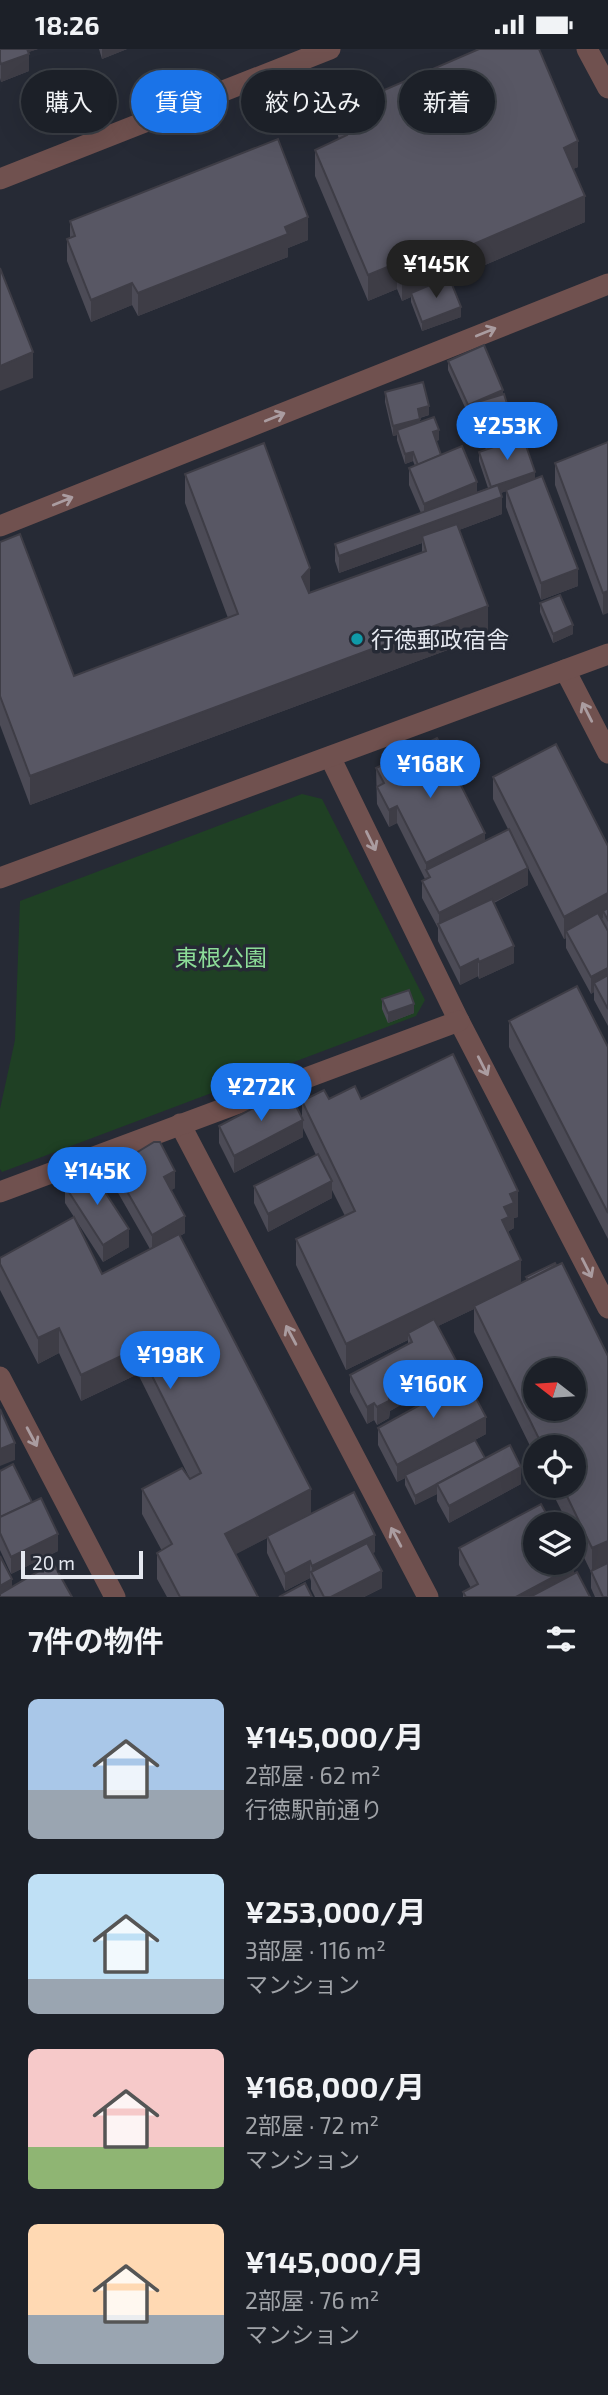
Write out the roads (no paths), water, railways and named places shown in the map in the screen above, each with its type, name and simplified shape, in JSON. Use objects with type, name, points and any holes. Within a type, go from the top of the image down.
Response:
[{"type":"street","points":[[0,179],[330,49]]},
{"type":"street","points":[[587,49],[608,89]]},
{"type":"street","points":[[0,526],[608,284]]},
{"type":"street","points":[[0,878],[608,654]]},
{"type":"street","points":[[565,670],[608,753]]},
{"type":"street","points":[[330,757],[459,1021],[608,1308]]},
{"type":"street","points":[[0,1192],[459,1021]]},
{"type":"street","points":[[180,1124],[428,1597]]},
{"type":"street","points":[[0,1377],[115,1597]]},
{"type":"place","name":"行徳郵政宿舎","points":[[357,639]]},
{"type":"park label","name":"東根公園","points":[[221,957]]}]
